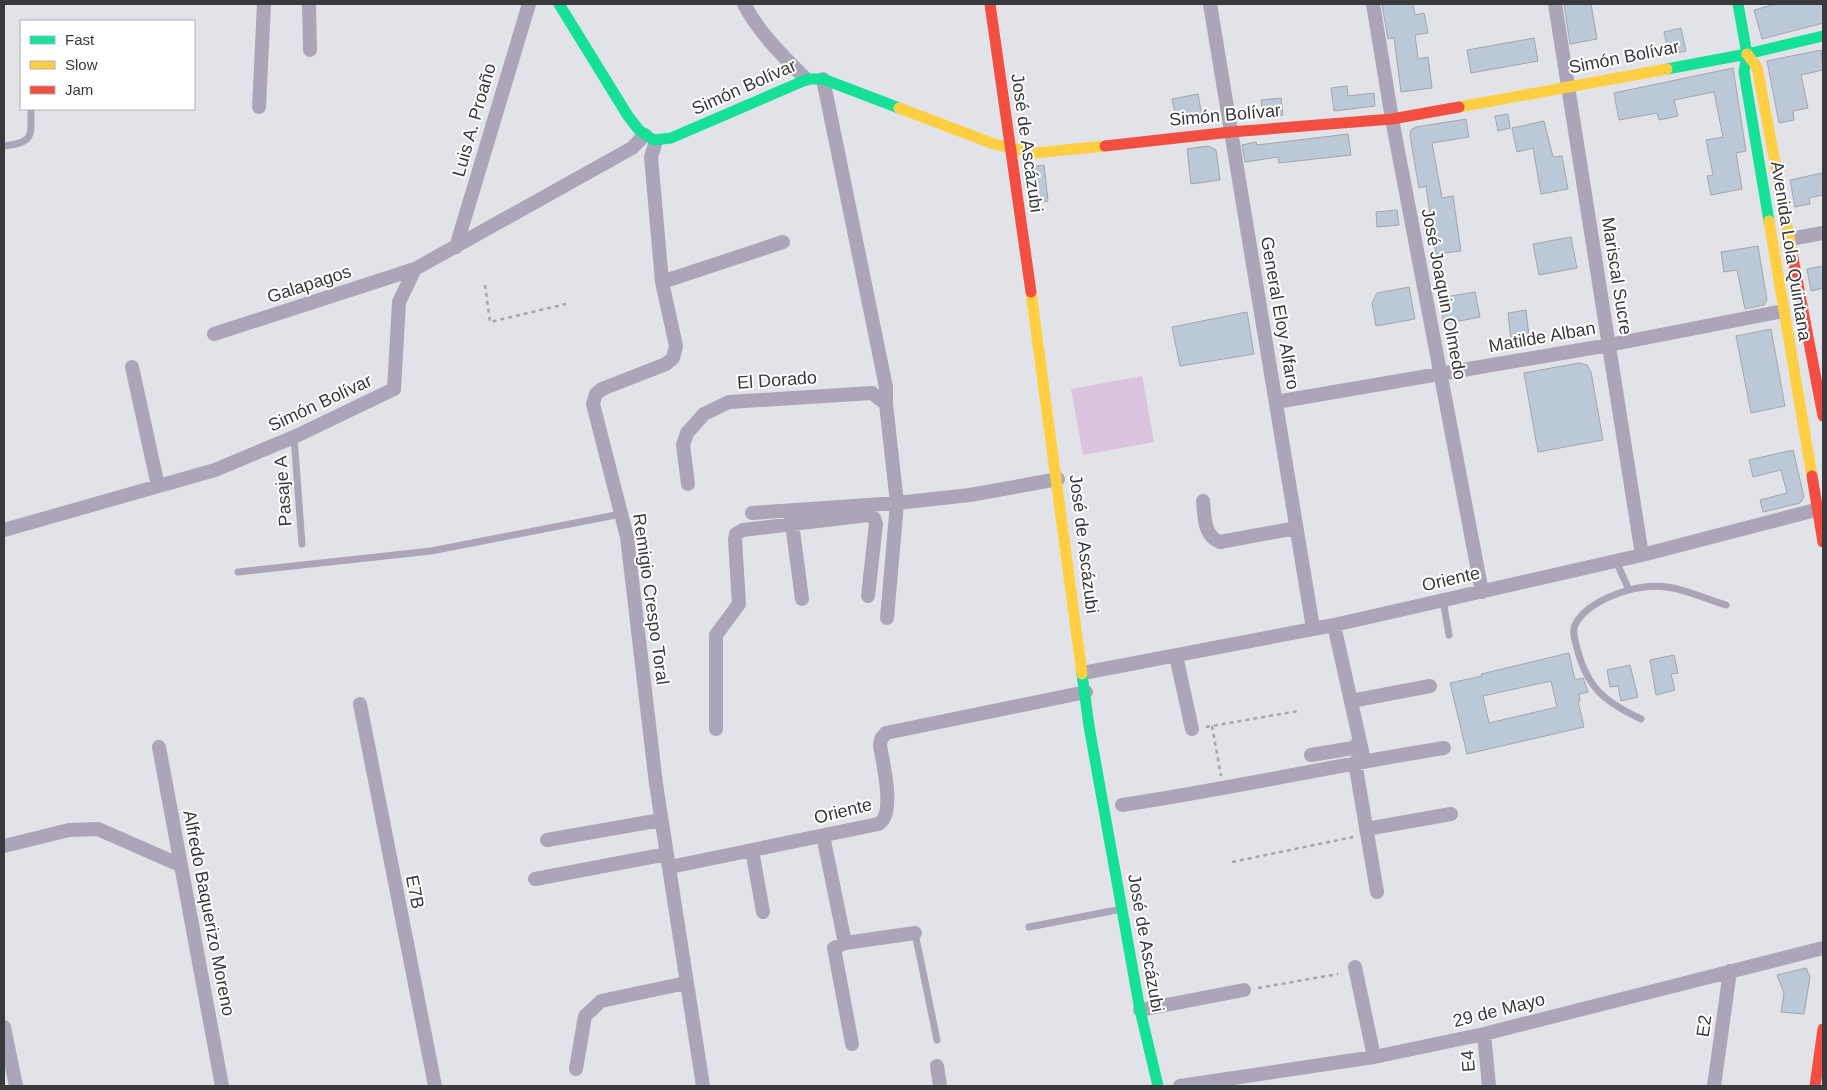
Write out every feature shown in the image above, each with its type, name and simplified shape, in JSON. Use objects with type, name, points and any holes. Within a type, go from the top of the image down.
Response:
[{"type":"street","points":[[259,107],[264,4]]},
{"type":"street","points":[[308,4],[310,50]]},
{"type":"street","name":"Luis A. Proaño","points":[[456,247],[529,4]]},
{"type":"street","points":[[559,4],[624,111],[650,138]]},
{"type":"street","points":[[744,4],[752,21],[776,49],[806,78]]},
{"type":"street","name":"José de Ascázubi","points":[[990,4],[1058,479],[1089,726],[1140,1010],[1158,1086]]},
{"type":"street","name":"General Eloy Alfaro","points":[[1210,4],[1313,628]]},
{"type":"street","name":"José Joaquin Olmedo","points":[[1373,4],[1392,119],[1482,592]]},
{"type":"street","name":"Mariscal Sucre","points":[[1555,4],[1642,555]]},
{"type":"street","name":"Avenida Lola Quintana","points":[[1738,4],[1747,54],[1744,72],[1783,311],[1821,508],[1823,542]]},
{"type":"street","name":"Simón Bolívar","points":[[4,530],[215,470],[294,437],[394,389],[399,302],[415,269],[650,138],[664,141],[696,129],[806,78],[823,79],[1010,149],[1035,153],[1231,132],[1392,119],[1747,54],[1823,36]]},
{"type":"street","name":"Avenida Lola Quintana","points":[[1747,54],[1757,67],[1823,414]]},
{"type":"street","points":[[823,79],[886,387],[886,404],[897,504],[887,618]]},
{"type":"street","name":"Remigio Crespo Toral","points":[[650,138],[662,282],[676,346],[673,358],[666,364],[602,389],[596,394],[593,404],[627,537],[661,820],[703,1086]]},
{"type":"street","points":[[1790,239],[1823,233]]},
{"type":"street","points":[[662,282],[783,242]]},
{"type":"street","name":"Galapagos","points":[[214,334],[415,269]]},
{"type":"street","name":"Matilde Alban","points":[[1276,402],[1609,345],[1783,311]]},
{"type":"street","points":[[132,367],[158,486]]},
{"type":"street","name":"El Dorado","points":[[688,484],[683,444],[687,433],[704,414],[729,402],[872,393],[886,404]]},
{"type":"street","points":[[716,729],[716,635],[739,604],[736,534],[743,530],[792,517],[970,495],[1058,479]]},
{"type":"street","points":[[1203,501],[1206,531],[1213,539],[1220,542],[1296,528]]},
{"type":"street","name":"Oriente","points":[[1083,673],[1334,625],[1482,592],[1642,555],[1821,508]]},
{"type":"street","points":[[752,513],[792,517],[868,514],[874,518],[876,524],[868,596]]},
{"type":"street","points":[[792,517],[802,599]]},
{"type":"street","points":[[1334,625],[1359,742],[1359,761],[1367,832],[1377,892]]},
{"type":"street","points":[[1176,656],[1192,729]]},
{"type":"street","points":[[1351,701],[1430,686]]},
{"type":"street","name":"Oriente","points":[[535,879],[752,850],[881,823],[886,817],[888,807],[880,742],[886,733],[1086,692]]},
{"type":"street","name":"E7B","points":[[360,704],[435,1086]]},
{"type":"street","points":[[1311,755],[1353,748],[1359,742]]},
{"type":"street","name":"Alfredo Baquerizo Moreno","points":[[159,747],[222,1086]]},
{"type":"street","points":[[1122,805],[1223,789],[1359,761],[1444,748]]},
{"type":"street","points":[[1367,832],[1451,814]]},
{"type":"street","points":[[547,840],[661,820]]},
{"type":"street","points":[[4,846],[69,830],[98,829],[180,865]]},
{"type":"street","points":[[823,836],[845,943]]},
{"type":"street","points":[[752,850],[763,912]]},
{"type":"street","points":[[852,1044],[834,948],[845,943],[915,934]]},
{"type":"street","name":"29 de Mayo","points":[[1180,1086],[1258,1081],[1484,1034],[1823,948]]},
{"type":"street","points":[[1355,967],[1374,1057]]},
{"type":"street","name":"E2","points":[[1714,1086],[1730,971]]},
{"type":"street","points":[[576,1069],[585,1016],[601,1002],[686,983]]},
{"type":"street","points":[[1140,1010],[1244,990]]},
{"type":"street","points":[[4,1027],[16,1086]]},
{"type":"street","points":[[1815,1086],[1823,1029]]},
{"type":"street","name":"E4","points":[[1484,1034],[1488,1086]]},
{"type":"street","points":[[936,1066],[940,1086]]},
{"type":"lane","points":[[4,146],[20,144],[32,134],[31,110]]},
{"type":"lane","name":"Pasaje A","points":[[294,437],[302,544]]},
{"type":"lane","points":[[238,572],[431,551],[621,514]]},
{"type":"lane","points":[[1616,561],[1629,590]]},
{"type":"lane","points":[[1641,719],[1615,707],[1602,697],[1590,682],[1580,661],[1574,625],[1593,606],[1629,590],[1662,585],[1677,587],[1726,605]]},
{"type":"lane","points":[[1443,600],[1449,635]]},
{"type":"lane","points":[[1029,927],[1122,909]]},
{"type":"lane","points":[[915,934],[937,1040]]},
{"type":"path","points":[[485,285],[490,322],[566,304]]},
{"type":"path","points":[[1192,729],[1298,711]]},
{"type":"path","points":[[1212,726],[1223,789]]},
{"type":"path","points":[[1232,862],[1367,832]]},
{"type":"path","points":[[1244,990],[1338,974]]},
{"type":"shaded area","points":[[1142,376],[1154,442],[1083,455],[1071,389]]},
{"type":"building","points":[[1382,4],[1413,4],[1415,15],[1424,13],[1428,33],[1415,35],[1418,59],[1428,57],[1432,88],[1401,92],[1394,38],[1388,39]]},
{"type":"building","points":[[1564,4],[1591,4],[1597,39],[1570,44]]},
{"type":"building","points":[[1776,4],[1823,4],[1823,23],[1762,39],[1754,10]]},
{"type":"building","points":[[1681,28],[1686,51],[1669,55],[1664,32]]},
{"type":"building","points":[[1534,38],[1538,61],[1471,73],[1467,50]]},
{"type":"building","points":[[1821,50],[1823,70],[1801,75],[1808,108],[1793,111],[1794,120],[1779,123],[1767,61]]},
{"type":"building","points":[[1733,68],[1746,151],[1736,153],[1742,189],[1711,195],[1707,176],[1713,175],[1706,140],[1723,137],[1714,92],[1674,100],[1678,116],[1659,120],[1657,113],[1619,120],[1614,93]]},
{"type":"building","points":[[1347,86],[1348,96],[1374,93],[1375,106],[1334,111],[1331,88]]},
{"type":"building","points":[[1198,94],[1203,122],[1178,126],[1172,99]]},
{"type":"building","points":[[1281,98],[1283,115],[1263,117],[1261,100]]},
{"type":"building","points":[[1508,114],[1510,128],[1498,131],[1495,116]]},
{"type":"building","points":[[1466,119],[1469,137],[1432,143],[1442,198],[1453,196],[1461,251],[1436,254],[1426,186],[1419,188],[1410,136],[1411,130],[1416,127]]},
{"type":"building","points":[[1544,121],[1553,157],[1562,156],[1568,189],[1541,194],[1533,148],[1517,152],[1512,128]]},
{"type":"building","points":[[1348,134],[1351,155],[1279,163],[1278,157],[1245,162],[1242,145],[1256,142],[1257,145]]},
{"type":"building","points":[[1208,146],[1216,150],[1220,180],[1191,184],[1187,149]]},
{"type":"building","points":[[1044,165],[1048,201],[1030,204],[1025,172],[1029,167]]},
{"type":"building","points":[[1822,173],[1823,195],[1809,198],[1810,204],[1795,207],[1790,180]]},
{"type":"building","points":[[1397,210],[1399,225],[1377,227],[1376,212]]},
{"type":"building","points":[[1571,237],[1577,268],[1539,275],[1533,244]]},
{"type":"building","points":[[1758,246],[1767,300],[1764,305],[1745,309],[1737,270],[1724,272],[1721,252]]},
{"type":"building","points":[[1823,266],[1823,288],[1811,291],[1807,269]]},
{"type":"building","points":[[1409,287],[1415,319],[1376,326],[1372,303],[1377,293]]},
{"type":"building","points":[[1475,292],[1480,317],[1444,324],[1439,298]]},
{"type":"building","points":[[1526,310],[1530,345],[1512,348],[1508,313]]},
{"type":"building","points":[[1247,312],[1254,354],[1180,366],[1172,327]]},
{"type":"building","points":[[1771,329],[1785,406],[1751,413],[1736,336]]},
{"type":"building","points":[[1579,363],[1587,365],[1591,372],[1603,440],[1538,452],[1524,373]]},
{"type":"building","points":[[1793,450],[1804,497],[1800,503],[1763,512],[1760,500],[1787,493],[1781,470],[1753,477],[1749,460]]},
{"type":"building","points":[[1569,653],[1575,680],[1583,678],[1588,692],[1579,694],[1580,701],[1578,701],[1584,727],[1467,754],[1450,683],[1482,676],[1481,674]],"holes":[[[1551,681],[1557,707],[1489,723],[1483,696]]]},
{"type":"building","points":[[1674,655],[1678,673],[1671,674],[1675,690],[1656,695],[1650,660]]},
{"type":"building","points":[[1630,665],[1638,697],[1621,701],[1618,686],[1610,687],[1607,670]]},
{"type":"building","points":[[1806,968],[1810,977],[1804,1014],[1781,1012],[1784,993],[1777,975]]},
{"type":"traffic: fast","points":[[559,4],[628,116],[639,130],[654,140],[671,138],[808,79],[823,79],[899,108]]},
{"type":"traffic: fast","points":[[1738,4],[1747,54],[1744,72],[1769,221]]},
{"type":"traffic: fast","points":[[1667,69],[1747,54],[1823,36]]},
{"type":"traffic: fast","points":[[1082,674],[1089,726],[1140,1010],[1158,1086]]},
{"type":"traffic: slow","points":[[1747,54],[1757,67],[1793,258]]},
{"type":"traffic: slow","points":[[1459,107],[1667,69]]},
{"type":"traffic: slow","points":[[899,108],[994,144],[1035,153],[1105,146]]},
{"type":"traffic: slow","points":[[1769,221],[1812,476]]},
{"type":"traffic: slow","points":[[1031,292],[1082,674]]},
{"type":"traffic: jam","points":[[990,4],[1031,292]]},
{"type":"traffic: jam","points":[[1105,146],[1231,132],[1392,119],[1459,107]]},
{"type":"traffic: jam","points":[[1793,258],[1823,416]]},
{"type":"traffic: jam","points":[[1812,476],[1823,542]]},
{"type":"traffic: jam","points":[[1815,1086],[1823,1029]]}]
